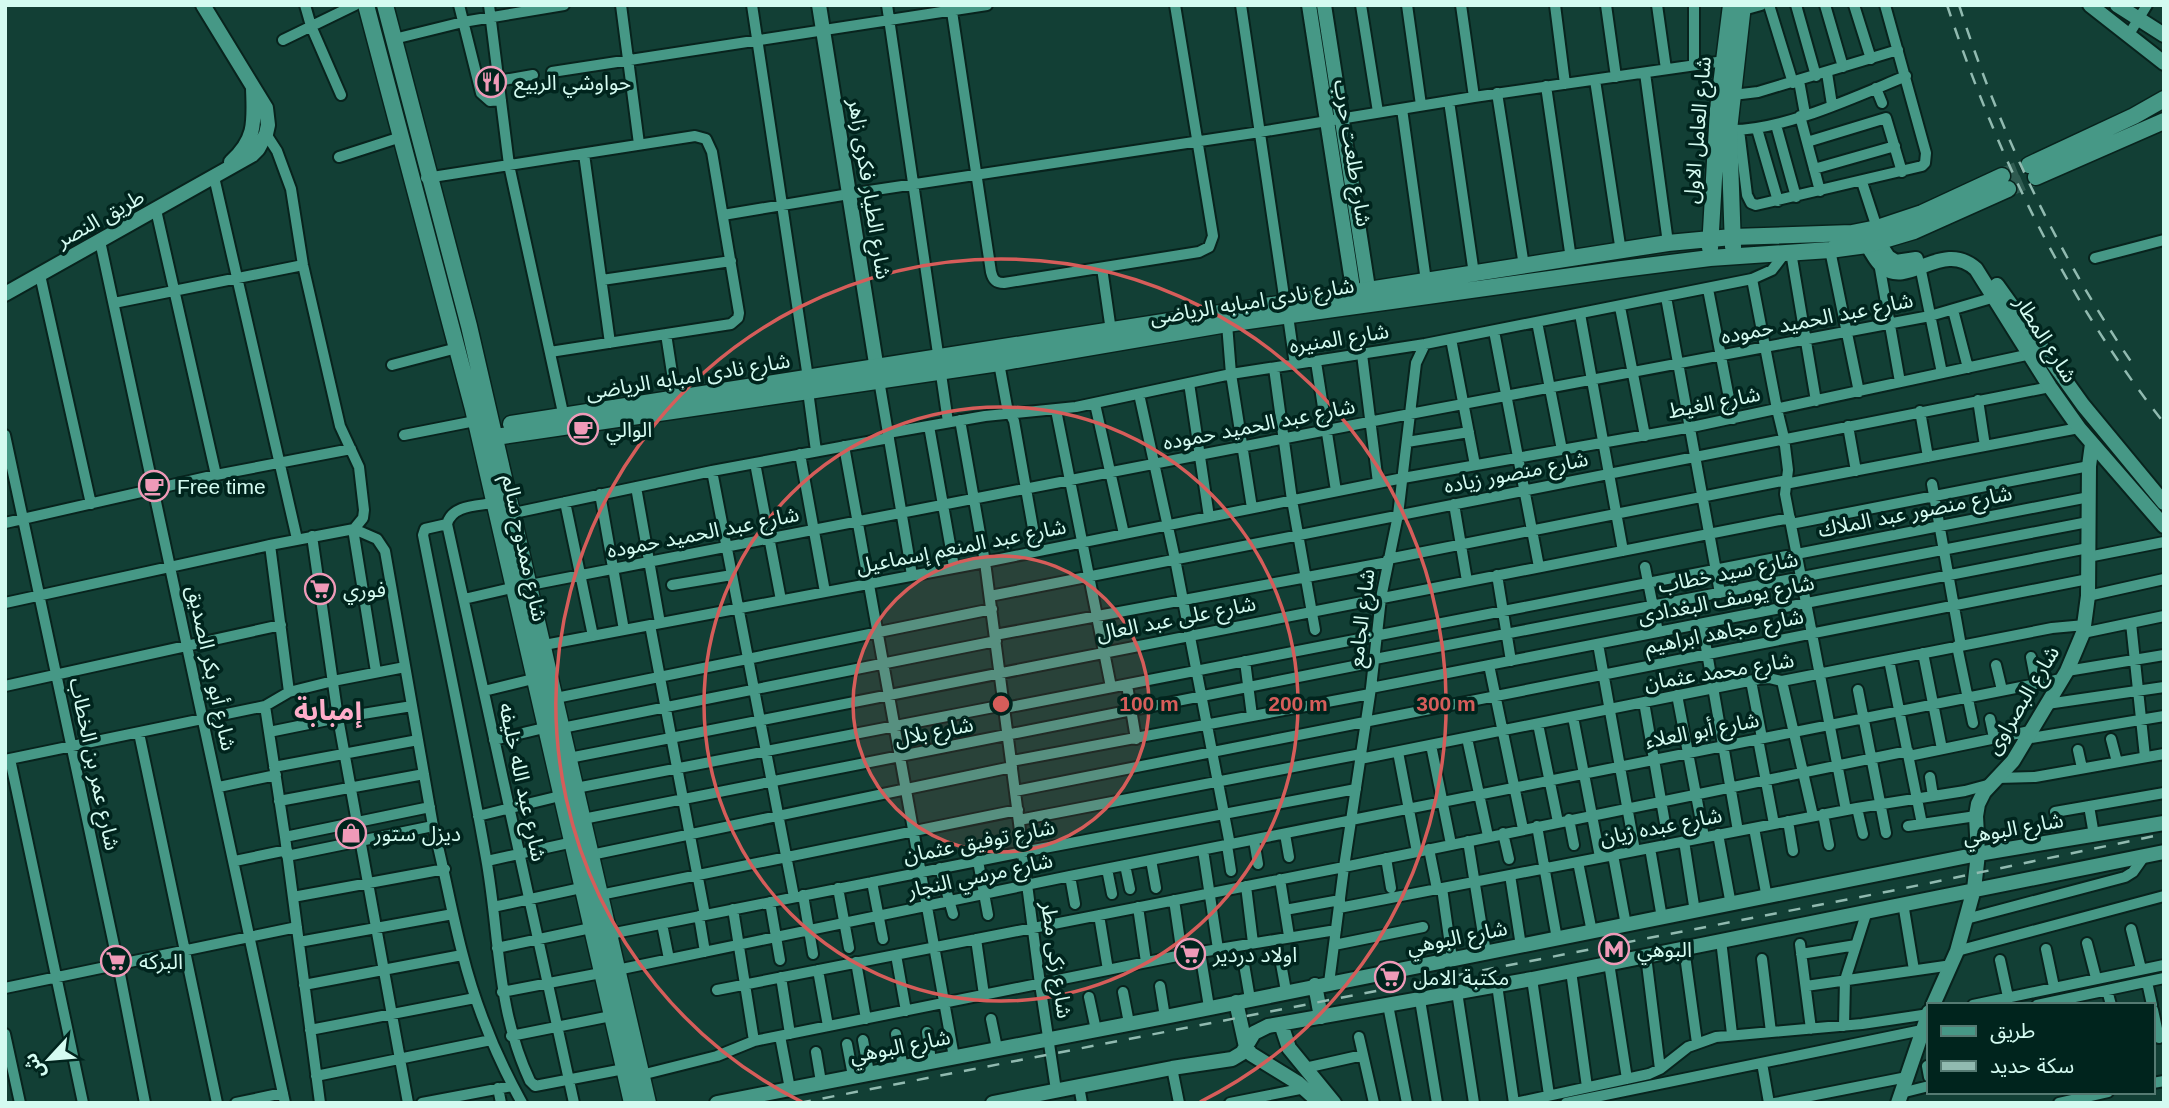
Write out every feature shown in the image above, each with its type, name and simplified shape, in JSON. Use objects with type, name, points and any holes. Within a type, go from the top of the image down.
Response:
[{"type":"main road","name":"شارع ممدوح سالم","points":[[366,5],[475,421],[591,928],[609,971],[648,1103]]},
{"type":"main road","name":"شارع ممدوح سالم","points":[[385,5],[495,432],[610,934],[611,1016],[632,1102]]},
{"type":"main road","name":"شارع العامل الاول","points":[[1710,258],[1718,109],[1724,61],[1739,7]]},
{"type":"main road","name":"شارع العامل الاول","points":[[1733,256],[1733,95],[1739,7]]},
{"type":"main road","points":[[2164,99],[2032,171],[2164,121]]},
{"type":"main road","name":"شارع نادى امبابه الرياضى","points":[[495,432],[940,365],[1111,331],[1362,298],[1710,258],[1830,250],[1914,231],[2005,183]]},
{"type":"main road","name":"شارع نادى امبابه الرياضى","points":[[1362,298],[1426,281],[1668,243],[1732,237],[1827,234],[1874,238]]},
{"type":"main road","name":"شارع نادى امبابه الرياضى","points":[[940,365],[999,363],[1227,324],[1286,309]]},
{"type":"main road","points":[[452,330],[469,326]]},
{"type":"main road","name":"شارع نادى امبابه الرياضى","points":[[565,422],[676,398],[808,385]]},
{"type":"street","points":[[203,5],[266,108],[268,125],[266,134],[252,155],[215,177]]},
{"type":"street","points":[[305,5],[311,26],[341,95]]},
{"type":"street","points":[[283,40],[355,5]]},
{"type":"street","points":[[459,5],[481,93],[490,100],[501,100]]},
{"type":"street","points":[[489,5],[509,165],[565,422]]},
{"type":"street","points":[[394,38],[463,22],[564,5]]},
{"type":"street","points":[[621,5],[639,144]]},
{"type":"street","points":[[752,5],[783,204],[816,451]]},
{"type":"street","name":"شارع الطيار فكرى زاهر","points":[[819,5],[878,374]]},
{"type":"street","points":[[887,5],[948,422]]},
{"type":"street","points":[[552,72],[890,21],[951,8],[987,5]]},
{"type":"street","points":[[951,8],[991,272],[998,283],[1199,252],[1209,247],[1213,236],[1175,5]]},
{"type":"street","points":[[1241,5],[1295,365]]},
{"type":"street","name":"شارع طلعت حرب","points":[[1309,5],[1327,121],[1362,298]]},
{"type":"street","name":"شارع طلعت حرب","points":[[1325,5],[1342,119],[1362,298]]},
{"type":"street","points":[[1361,5],[1378,112]]},
{"type":"street","points":[[1407,5],[1421,105]]},
{"type":"street","points":[[1461,5],[1474,97]]},
{"type":"street","points":[[1555,5],[1565,84]]},
{"type":"street","points":[[1606,5],[1616,77]]},
{"type":"street","points":[[1657,5],[1666,69]]},
{"type":"street","points":[[1694,5],[1694,65]]},
{"type":"street","points":[[1739,7],[1761,5]]},
{"type":"street","points":[[1769,5],[1796,82],[1807,142],[1820,191]]},
{"type":"street","points":[[1796,5],[1832,105]]},
{"type":"street","points":[[1825,5],[1843,67]]},
{"type":"street","points":[[1854,5],[1871,59]]},
{"type":"street","points":[[1885,5],[1906,76],[1926,153],[1925,163],[1902,172],[1777,201],[1756,205],[1748,200],[1734,130],[1776,125],[1906,76]]},
{"type":"street","points":[[2090,5],[2164,63]]},
{"type":"street","points":[[2117,5],[2164,35]]},
{"type":"street","points":[[2128,36],[2147,5]]},
{"type":"street","points":[[1733,95],[1758,92],[1796,82],[1898,50]]},
{"type":"street","points":[[723,215],[1497,93],[1724,61]]},
{"type":"street","points":[[1645,73],[1668,243]]},
{"type":"street","points":[[498,81],[533,75]]},
{"type":"street","points":[[1595,80],[1620,252]]},
{"type":"street","points":[[215,177],[249,142],[253,127],[252,83]]},
{"type":"street","points":[[1546,86],[1571,259]]},
{"type":"street","points":[[1877,88],[1882,103]]},
{"type":"street","points":[[1497,93],[1524,266]]},
{"type":"street","points":[[1449,101],[1474,274]]},
{"type":"street","points":[[1402,108],[1426,281]]},
{"type":"street","points":[[1807,142],[1884,118],[1887,119],[1902,172]]},
{"type":"street","points":[[1776,125],[1796,197]]},
{"type":"street","points":[[1757,129],[1777,201]]},
{"type":"street","points":[[266,134],[277,151],[291,190],[303,265],[340,426],[359,467],[365,510],[363,518],[354,529],[376,672]]},
{"type":"street","points":[[413,181],[639,144],[695,136],[706,139],[710,145],[731,261],[739,313],[735,322],[551,352]]},
{"type":"street","points":[[340,157],[401,137]]},
{"type":"street","points":[[1814,169],[1895,146]]},
{"type":"street","points":[[584,153],[610,343]]},
{"type":"street","points":[[215,177],[297,539]]},
{"type":"street","name":"طريق النصر","points":[[5,294],[215,177]]},
{"type":"street","points":[[1862,182],[1900,383]]},
{"type":"street","points":[[156,210],[216,475]]},
{"type":"street","name":"شارع المطار","points":[[1874,238],[1888,257],[1896,262],[1906,262],[1950,250],[1964,252],[1976,258],[1994,279],[2083,405],[2164,503]]},
{"type":"street","points":[[2095,258],[2164,240]]},
{"type":"street","name":"شارع أبو بكر الصديق","points":[[100,242],[284,1098]]},
{"type":"street","points":[[1830,250],[1859,392]]},
{"type":"street","points":[[1788,252],[1816,401]]},
{"type":"street","name":"شارع المنيره","points":[[514,513],[844,446],[948,422],[1095,404],[1231,374],[1425,344],[1666,298],[1752,279],[1772,270],[1788,252]]},
{"type":"street","name":"شارع المطار","points":[[1879,263],[1888,270],[1899,272],[1945,259],[1965,261],[1976,270],[2079,428],[2164,526]]},
{"type":"street","points":[[602,280],[731,261]]},
{"type":"street","points":[[114,303],[303,265]]},
{"type":"street","points":[[1920,266],[1942,373]]},
{"type":"street","points":[[1102,268],[1111,331]]},
{"type":"street","points":[[40,275],[91,504]]},
{"type":"street","points":[[1752,279],[1784,439],[1790,521],[1805,604],[1837,764],[1863,834]]},
{"type":"street","points":[[1708,289],[1733,419]]},
{"type":"street","name":"شارع عبد الحميد حموده","points":[[530,585],[1890,324],[1930,316],[1995,297]]},
{"type":"street","points":[[1666,298],[1692,427],[1720,593]]},
{"type":"street","points":[[1620,307],[1645,436]]},
{"type":"street","points":[[1953,310],[1968,368]]},
{"type":"street","points":[[1580,314],[1623,551]]},
{"type":"street","points":[[1537,322],[1562,450]]},
{"type":"street","points":[[1227,324],[1231,374],[1252,508]]},
{"type":"street","points":[[1494,331],[1539,567]]},
{"type":"street","points":[[666,334],[676,398]]},
{"type":"street","points":[[1451,339],[1475,465]]},
{"type":"street","name":"شارع الجامع","points":[[1322,984],[1334,944],[1343,867],[1371,691],[1381,598],[1398,514],[1416,363],[1425,344]]},
{"type":"street","points":[[392,365],[457,348]]},
{"type":"street","points":[[1362,354],[1378,483]]},
{"type":"street","name":"شارع الغيط","points":[[1403,478],[1733,419],[2031,354]]},
{"type":"street","points":[[1316,362],[1336,491]]},
{"type":"street","points":[[999,363],[1007,407],[1014,421],[1037,551]]},
{"type":"street","points":[[1274,368],[1292,500],[1315,630]]},
{"type":"street","points":[[878,374],[912,575]]},
{"type":"street","points":[[1189,383],[1209,517]]},
{"type":"street","name":"شارع منصور زياده","points":[[990,596],[2050,387]]},
{"type":"street","points":[[1139,394],[1197,670],[1224,814],[1231,871]]},
{"type":"street","points":[[1978,400],[1985,446]]},
{"type":"street","points":[[1095,404],[1124,534]]},
{"type":"street","points":[[1056,410],[1111,687]]},
{"type":"street","points":[[1920,411],[1928,457]]},
{"type":"street","name":"شارع زكى مطر","points":[[960,420],[992,609],[1056,1090]]},
{"type":"street","points":[[404,435],[475,421]]},
{"type":"street","points":[[929,426],[954,567]]},
{"type":"street","points":[[1848,426],[1856,471]]},
{"type":"street","points":[[562,728],[883,664],[1097,616],[1388,561],[1702,497],[1856,471],[2079,428]]},
{"type":"street","points":[[1407,442],[1469,432]]},
{"type":"street","name":"شارع عمر بن الخطاب","points":[[5,435],[145,1103]]},
{"type":"street","name":"شارع البصراوى","points":[[1935,1003],[1954,958],[1974,889],[1979,855],[1976,816],[1984,792],[2013,761],[2064,675],[2084,629],[2088,596],[2089,466],[2092,444]]},
{"type":"street","points":[[844,446],[954,1057]]},
{"type":"street","points":[[5,523],[216,475],[351,449]]},
{"type":"street","points":[[2110,464],[2121,453]]},
{"type":"street","points":[[800,454],[825,592]]},
{"type":"street","points":[[755,463],[781,600]]},
{"type":"street","name":"شارع على عبد العال","points":[[569,758],[1709,534],[1934,496],[2089,466]]},
{"type":"street","points":[[712,471],[786,857],[809,930],[813,954]]},
{"type":"street","name":"شارع عبد المنعم إسماعيل","points":[[526,648],[985,562],[1403,478]]},
{"type":"street","points":[[1932,484],[1973,723]]},
{"type":"street","points":[[636,487],[650,562],[660,677],[698,875],[705,952]]},
{"type":"street","points":[[600,494],[624,630]]},
{"type":"street","name":"شارع منصور عبد الملاك","points":[[576,788],[894,726],[1127,685],[1377,634],[2089,497]]},
{"type":"street","points":[[565,502],[593,636]]},
{"type":"street","points":[[493,503],[456,510],[447,524],[425,529],[423,535],[486,861],[502,992],[511,1036],[531,1083],[538,1086],[624,1069]]},
{"type":"street","points":[[1454,504],[1466,581]]},
{"type":"street","name":"شارع سيد خطاب","points":[[1374,661],[2088,522]]},
{"type":"street","name":"شارع عبد الله خليفه","points":[[447,524],[574,1103]]},
{"type":"street","points":[[5,603],[312,536],[354,529],[372,536],[383,547],[433,826],[462,955],[491,1040],[522,1103]]},
{"type":"street","points":[[312,536],[338,718],[408,1103]]},
{"type":"street","name":"شارع يوسف البغدادى","points":[[486,861],[570,842],[589,847],[690,834],[1489,665],[1948,575],[2164,542]]},
{"type":"street","points":[[270,545],[289,692]]},
{"type":"street","points":[[1645,567],[1658,632]]},
{"type":"street","points":[[672,585],[732,575]]},
{"type":"street","points":[[1497,575],[1511,661]]},
{"type":"street","name":"شارع مجاهد ابراهيم","points":[[1015,791],[2088,579]]},
{"type":"street","points":[[2088,596],[2164,579]]},
{"type":"street","points":[[464,599],[512,588]]},
{"type":"street","points":[[556,698],[992,609]]},
{"type":"street","name":"شارع محمد عثمان","points":[[600,895],[914,831],[1398,752],[1751,681],[1769,678],[1782,681],[2052,628],[2084,629],[2164,616]]},
{"type":"street","points":[[2131,623],[2145,757]]},
{"type":"street","points":[[1702,624],[1738,831]]},
{"type":"street","points":[[5,686],[281,625]]},
{"type":"street","points":[[1598,645],[1635,851]]},
{"type":"street","points":[[1923,653],[1942,749]]},
{"type":"street","name":"شارع أبو العلاء","points":[[1351,821],[2164,655]]},
{"type":"street","points":[[2031,657],[2036,683]]},
{"type":"street","points":[[1889,660],[1923,824]]},
{"type":"street","points":[[1245,661],[1252,716]]},
{"type":"street","name":"شارع بلال","points":[[583,819],[1131,712],[1374,661]]},
{"type":"street","points":[[1489,665],[1523,829]]},
{"type":"street","points":[[1996,665],[2001,690]]},
{"type":"street","points":[[83,1103],[8,760],[265,706],[289,692],[405,667]]},
{"type":"street","points":[[484,691],[533,679]]},
{"type":"street","points":[[1751,681],[1774,824]]},
{"type":"street","points":[[1782,681],[1802,772],[1829,845]]},
{"type":"street","points":[[1127,685],[1136,738]]},
{"type":"street","points":[[2046,704],[2164,687]]},
{"type":"street","points":[[1858,690],[1886,833]]},
{"type":"street","points":[[1677,695],[1704,837]]},
{"type":"street","points":[[1644,702],[1665,829]]},
{"type":"street","points":[[265,706],[320,1103]]},
{"type":"street","points":[[270,732],[412,706]]},
{"type":"street","points":[[717,990],[1343,867],[1837,764],[1942,749],[1994,738],[2164,716]]},
{"type":"street","points":[[1573,717],[1600,858]]},
{"type":"street","points":[[1990,719],[1994,738]]},
{"type":"street","points":[[1538,724],[1550,781],[1574,845]]},
{"type":"street","points":[[494,740],[544,728]]},
{"type":"street","points":[[139,733],[217,1103]]},
{"type":"street","points":[[1467,738],[1488,836]]},
{"type":"street","points":[[2111,739],[2117,762]]},
{"type":"street","points":[[219,788],[345,753],[418,740]]},
{"type":"street","points":[[1431,745],[1451,844]]},
{"type":"street","points":[[2078,750],[2082,768]]},
{"type":"street","points":[[1398,752],[1417,852]]},
{"type":"street","name":"شارع عبده زيان","points":[[1284,910],[1439,889],[1881,803],[1965,792],[1994,781],[2035,777],[2164,754]]},
{"type":"street","points":[[279,801],[424,774]]},
{"type":"street","points":[[1930,777],[1933,796]]},
{"type":"street","name":"شارع توفيق عثمان","points":[[610,934],[1356,789]]},
{"type":"street","points":[[2055,811],[2164,793]]},
{"type":"street","points":[[478,816],[560,796]]},
{"type":"street","points":[[2089,806],[2094,835]]},
{"type":"street","points":[[285,837],[430,807]]},
{"type":"street","points":[[1908,826],[1976,816]]},
{"type":"street","name":"شارع مرسي النجار","points":[[502,992],[1351,821]]},
{"type":"street","points":[[1788,821],[1793,851]]},
{"type":"street","name":"شارع البوهي","points":[[717,1103],[1979,855],[2164,823]]},
{"type":"street","points":[[235,861],[433,826]]},
{"type":"street","points":[[1537,826],[1557,939]]},
{"type":"street","points":[[1754,828],[1767,898]]},
{"type":"street","points":[[1503,833],[1509,859]]},
{"type":"street","points":[[1285,834],[1289,858]]},
{"type":"street","points":[[1718,834],[1731,905]]},
{"type":"street","points":[[1254,840],[1258,863]]},
{"type":"street","points":[[1468,841],[1486,953]]},
{"type":"street","points":[[1684,841],[1695,912]]},
{"type":"street","points":[[1650,848],[1662,918]]},
{"type":"street","points":[[1429,849],[1452,959]]},
{"type":"street","points":[[1203,850],[1219,949]]},
{"type":"street","points":[[993,1103],[1232,1059],[1239,1056],[1250,1037],[1258,1030],[1281,1024],[1532,979],[2164,852]]},
{"type":"street","points":[[1613,855],[1626,925]]},
{"type":"street","points":[[1966,919],[2125,877],[2133,872],[2145,855]]},
{"type":"street","points":[[1386,858],[1391,888]]},
{"type":"street","points":[[1152,860],[1156,888]]},
{"type":"street","points":[[978,861],[988,915]]},
{"type":"street","points":[[1578,862],[1592,932]]},
{"type":"street","points":[[1125,865],[1130,889]]},
{"type":"street","points":[[940,868],[953,914]]},
{"type":"street","points":[[293,897],[444,869]]},
{"type":"street","points":[[1107,869],[1112,894]]},
{"type":"street","points":[[1510,875],[1521,946]]},
{"type":"street","points":[[1070,876],[1075,904]]},
{"type":"street","points":[[1280,879],[1289,936]]},
{"type":"street","points":[[872,882],[883,939]]},
{"type":"street","points":[[1246,886],[1253,943]]},
{"type":"street","points":[[493,906],[581,888]]},
{"type":"street","points":[[838,888],[849,948]]},
{"type":"street","points":[[1806,986],[1914,970],[2164,895]]},
{"type":"street","points":[[1174,900],[1182,955]]},
{"type":"street","points":[[770,902],[780,960]]},
{"type":"street","points":[[1903,903],[1914,970]]},
{"type":"street","points":[[1138,907],[1146,962]]},
{"type":"street","points":[[733,909],[754,1041]]},
{"type":"street","points":[[1844,1026],[1846,980],[1867,911]]},
{"type":"street","points":[[299,943],[453,914]]},
{"type":"street","points":[[1099,915],[1108,970]]},
{"type":"street","points":[[662,924],[669,959]]},
{"type":"street","points":[[5,988],[297,927]]},
{"type":"street","points":[[1334,944],[1423,927]]},
{"type":"street","points":[[497,948],[591,928]]},
{"type":"street","points":[[2131,929],[2141,969]]},
{"type":"street","points":[[641,1075],[717,1056],[754,1041],[1182,955],[1336,930]]},
{"type":"street","points":[[976,939],[984,995]]},
{"type":"street","points":[[1721,940],[1732,1034]]},
{"type":"street","points":[[2088,943],[2096,978]]},
{"type":"street","points":[[1811,1029],[1801,949],[1856,945]]},
{"type":"street","points":[[1684,948],[1697,1043]]},
{"type":"street","points":[[2046,949],[2054,987]]},
{"type":"street","points":[[1200,952],[1209,1007]]},
{"type":"street","points":[[304,985],[462,955]]},
{"type":"street","points":[[896,955],[906,1011]]},
{"type":"street","points":[[1646,956],[1660,1069]]},
{"type":"street","points":[[1280,958],[1286,991]]},
{"type":"street","points":[[1762,959],[1771,1031]]},
{"type":"street","points":[[2000,960],[2008,997]]},
{"type":"street","points":[[856,962],[866,1018]]},
{"type":"street","points":[[1609,963],[1627,1079]]},
{"type":"street","points":[[1244,964],[1246,1047],[1258,1060],[1305,1088],[1320,1103]]},
{"type":"street","points":[[1982,1003],[2164,965]]},
{"type":"street","points":[[818,970],[828,1026]]},
{"type":"street","points":[[1571,971],[1587,1087]]},
{"type":"street","points":[[781,977],[790,1089]]},
{"type":"street","points":[[2063,1002],[2164,978]]},
{"type":"street","points":[[1532,979],[1549,1096]]},
{"type":"street","points":[[2147,982],[2152,1003]]},
{"type":"street","points":[[1321,1017],[1322,984]]},
{"type":"street","points":[[1497,985],[1514,1103],[1649,1074],[1697,1043],[1732,1034],[1927,1017]]},
{"type":"street","points":[[1160,986],[1165,1017]]},
{"type":"street","points":[[2107,990],[2110,1003]]},
{"type":"street","points":[[1123,992],[1129,1023]]},
{"type":"street","points":[[1457,992],[1474,1103]]},
{"type":"street","points":[[1090,997],[1096,1030]]},
{"type":"street","points":[[310,1030],[475,998]]},
{"type":"street","points":[[1420,999],[1437,1103]]},
{"type":"street","points":[[1388,1005],[1407,1103]]},
{"type":"street","points":[[511,1036],[611,1016]]},
{"type":"street","points":[[1566,1103],[1621,1097],[1762,1063],[1927,1018]]},
{"type":"street","points":[[991,1019],[997,1048]]},
{"type":"street","points":[[2155,1019],[2159,1038]]},
{"type":"street","name":"شارع البصراوى","points":[[1899,1098],[1927,1022]]},
{"type":"street","points":[[1281,1024],[1289,1048],[1334,1103]]},
{"type":"street","points":[[927,1032],[931,1061]]},
{"type":"street","points":[[5,1034],[20,1103]]},
{"type":"street","points":[[896,1034],[903,1067]]},
{"type":"street","points":[[1359,1037],[1374,1103]]},
{"type":"street","points":[[316,1076],[491,1040]]},
{"type":"street","points":[[863,1040],[869,1073]]},
{"type":"street","points":[[847,1044],[853,1076]]},
{"type":"street","points":[[816,1052],[821,1082]]},
{"type":"street","points":[[1305,1068],[1363,1055]]},
{"type":"street","points":[[1762,1063],[1769,1103]]},
{"type":"street","points":[[1172,1068],[1180,1103]]},
{"type":"street","points":[[1775,1103],[1907,1077]]},
{"type":"street","points":[[423,1103],[459,1099],[512,1086]]},
{"type":"street","points":[[1079,1086],[1082,1103]]},
{"type":"street","points":[[1899,1098],[1927,1087]]},
{"type":"street","points":[[498,1088],[501,1103]]},
{"type":"street","points":[[1230,1103],[1305,1088]]},
{"type":"street","points":[[2059,1103],[2087,1097]]},
{"type":"street","points":[[236,1103],[284,1098]]},
{"type":"tunnel","points":[[2002,176],[2029,165]]},
{"type":"tunnel","points":[[2008,189],[2036,177]]},
{"type":"railway","points":[[1947,5],[1988,116],[2037,223],[2095,326],[2164,423]]},
{"type":"railway","points":[[1959,5],[1993,100],[2033,192],[2080,281],[2134,366]]},
{"type":"railway","points":[[799,1103],[1891,891],[2164,834]]},
{"type":"place","name":"حواوشي الربيع","points":[[491,82]]},
{"type":"place","name":"الوالي","points":[[583,429]]},
{"type":"place","name":"Free time","points":[[154,486]]},
{"type":"place","name":"فوري","points":[[320,589]]},
{"type":"place","name":"ديزل ستور","points":[[351,833]]},
{"type":"place","name":"البوهي","points":[[1614,949]]},
{"type":"place","name":"اولاد دردير","points":[[1190,954]]},
{"type":"place","name":"البركه","points":[[116,961]]},
{"type":"place","name":"مكتبة الامل","points":[[1390,977]]},
{"type":"district","name":"إمبابة","points":[[328,710]]}]
